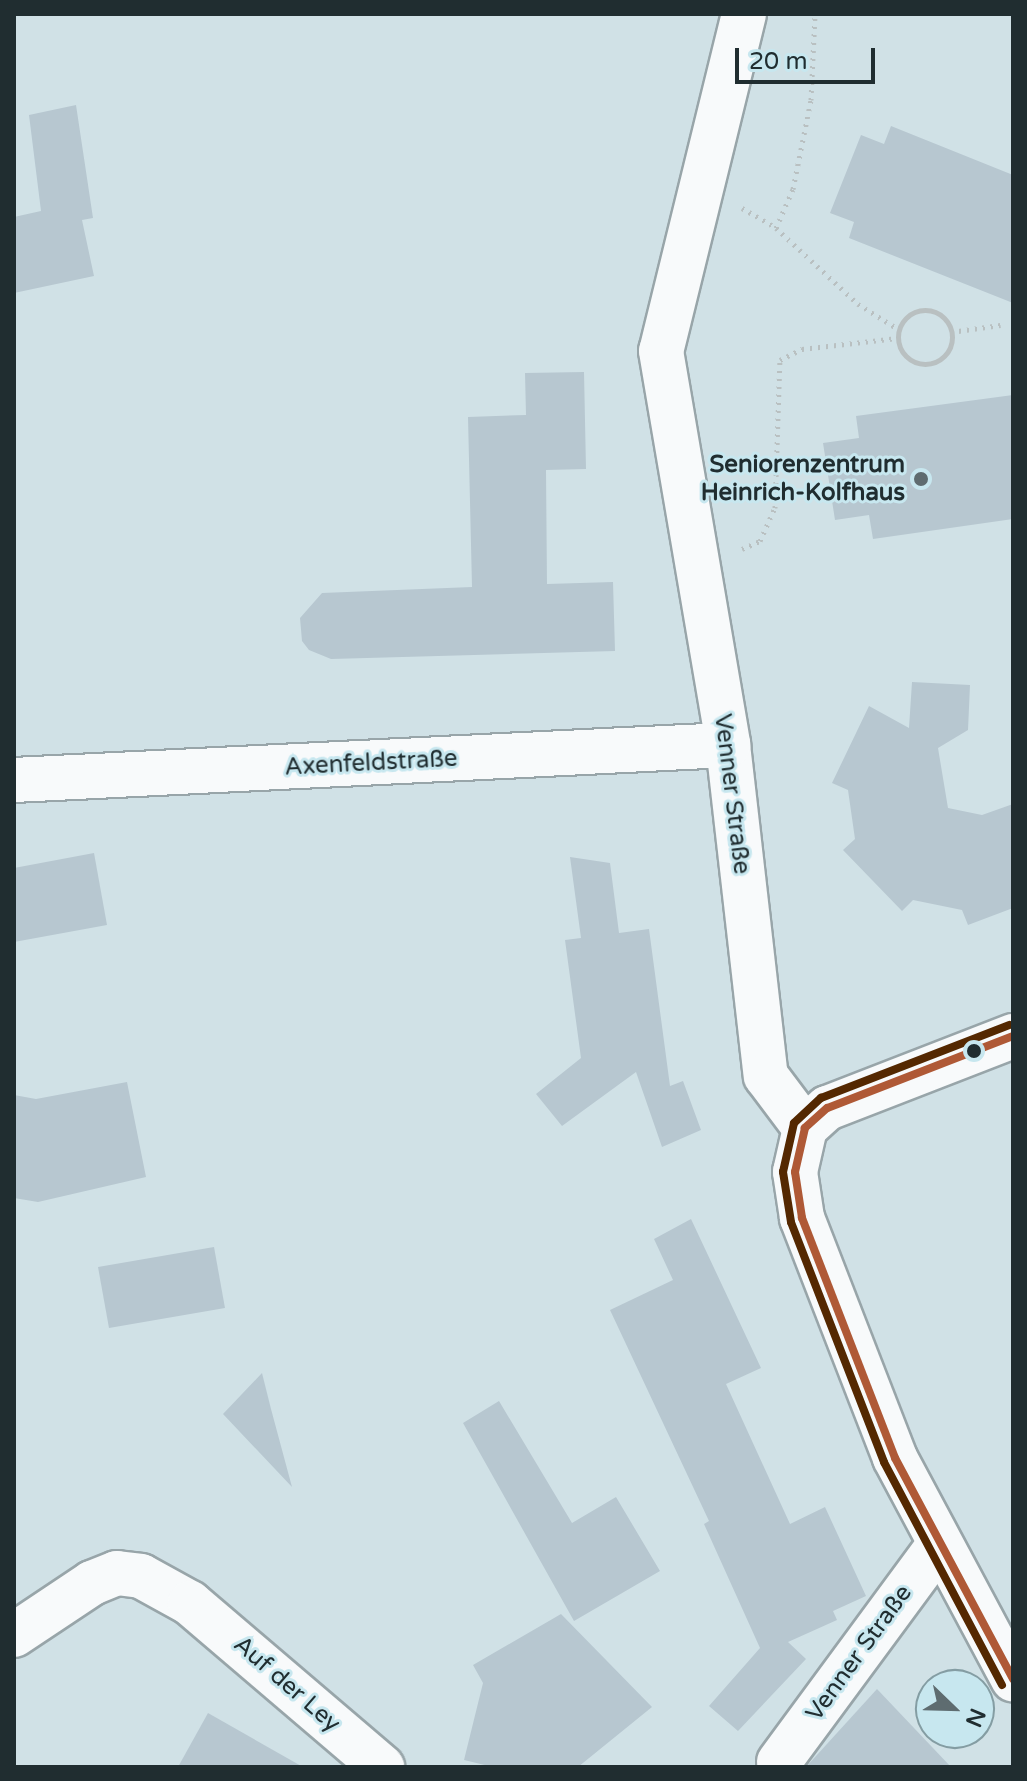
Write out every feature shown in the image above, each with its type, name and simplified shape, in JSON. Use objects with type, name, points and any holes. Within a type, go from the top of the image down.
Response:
[{"type":"street","name":"Venner Straße","points":[[744,14],[661,351],[728,745],[766,1076],[805,1128]]},
{"type":"street","name":"Axenfeldstraße","points":[[14,780],[728,745]]},
{"type":"street","points":[[1013,1036],[860,1091],[827,1108],[805,1128],[795,1172],[802,1218],[851,1352],[939,1545],[1013,1679]]},
{"type":"street","name":"Venner Straße","points":[[779,1762],[939,1545]]},
{"type":"street","name":"Auf der Ley","points":[[14,1635],[92,1583],[117,1573],[141,1576],[190,1603],[382,1767]]},
{"type":"path","points":[[776,228],[793,189],[811,100],[815,14]]},
{"type":"path","points":[[699,194],[735,204],[776,228],[858,304],[898,329]]},
{"type":"path","points":[[926,309],[943,316],[951,332],[949,350],[928,364],[911,360],[897,338],[898,329],[909,314],[926,309]]},
{"type":"path","points":[[951,332],[1001,325]]},
{"type":"path","points":[[697,559],[750,547],[773,520],[780,360],[802,349],[897,338]]},
{"type":"building","points":[[76,105],[93,218],[82,220],[94,276],[14,293],[14,217],[41,211],[29,115]]},
{"type":"building","points":[[891,126],[1013,175],[1013,303],[849,238],[854,222],[830,213],[861,135],[884,144]]},
{"type":"building","points":[[584,372],[586,469],[546,470],[547,584],[613,582],[615,651],[331,659],[309,650],[302,641],[300,618],[322,593],[472,587],[468,417],[526,415],[525,373]]},
{"type":"building","name":"Seniorenzentrum Heinrich-Kolfhaus","points":[[1013,395],[1013,519],[873,539],[869,515],[835,520],[823,443],[859,438],[856,416]]},
{"type":"building","points":[[912,682],[970,685],[968,730],[938,748],[948,808],[982,815],[1013,804],[1013,908],[968,925],[962,910],[913,900],[902,911],[843,850],[855,839],[848,790],[832,783],[869,706],[909,728]]},
{"type":"building","points":[[94,853],[107,925],[14,942],[14,868]]},
{"type":"building","points":[[570,857],[610,863],[619,933],[649,929],[670,1086],[683,1081],[701,1130],[662,1147],[636,1072],[562,1126],[536,1094],[581,1058],[565,940],[581,938]]},
{"type":"building","points":[[127,1082],[146,1177],[38,1202],[14,1198],[14,1095],[36,1099]]},
{"type":"building","points":[[691,1219],[761,1368],[726,1384],[790,1524],[825,1507],[866,1596],[833,1611],[837,1620],[788,1642],[806,1659],[738,1731],[709,1706],[760,1648],[704,1524],[709,1521],[610,1310],[673,1280],[654,1239]]},
{"type":"building","points":[[214,1247],[225,1308],[109,1328],[98,1267]]},
{"type":"building","points":[[262,1373],[271,1409],[292,1487],[223,1414]]},
{"type":"building","points":[[499,1401],[572,1523],[616,1497],[660,1571],[574,1621],[463,1423]]},
{"type":"building","points":[[561,1614],[652,1707],[578,1767],[493,1767],[464,1760],[483,1683],[473,1665]]},
{"type":"building","points":[[877,1689],[915,1729],[915,1749],[934,1749],[951,1767],[806,1767]]},
{"type":"building","points":[[208,1713],[303,1767],[178,1767]]},
{"type":"transit line","points":[[1002,1685],[884,1462],[791,1222],[783,1172],[794,1123],[821,1098],[1009,1025]]},
{"type":"transit line","points":[[1013,1036],[827,1108],[805,1128],[795,1172],[802,1218],[895,1458],[1013,1679]]},
{"type":"place","name":"Seniorenzentrum Heinrich-Kolfhaus","points":[[921,479]]}]
